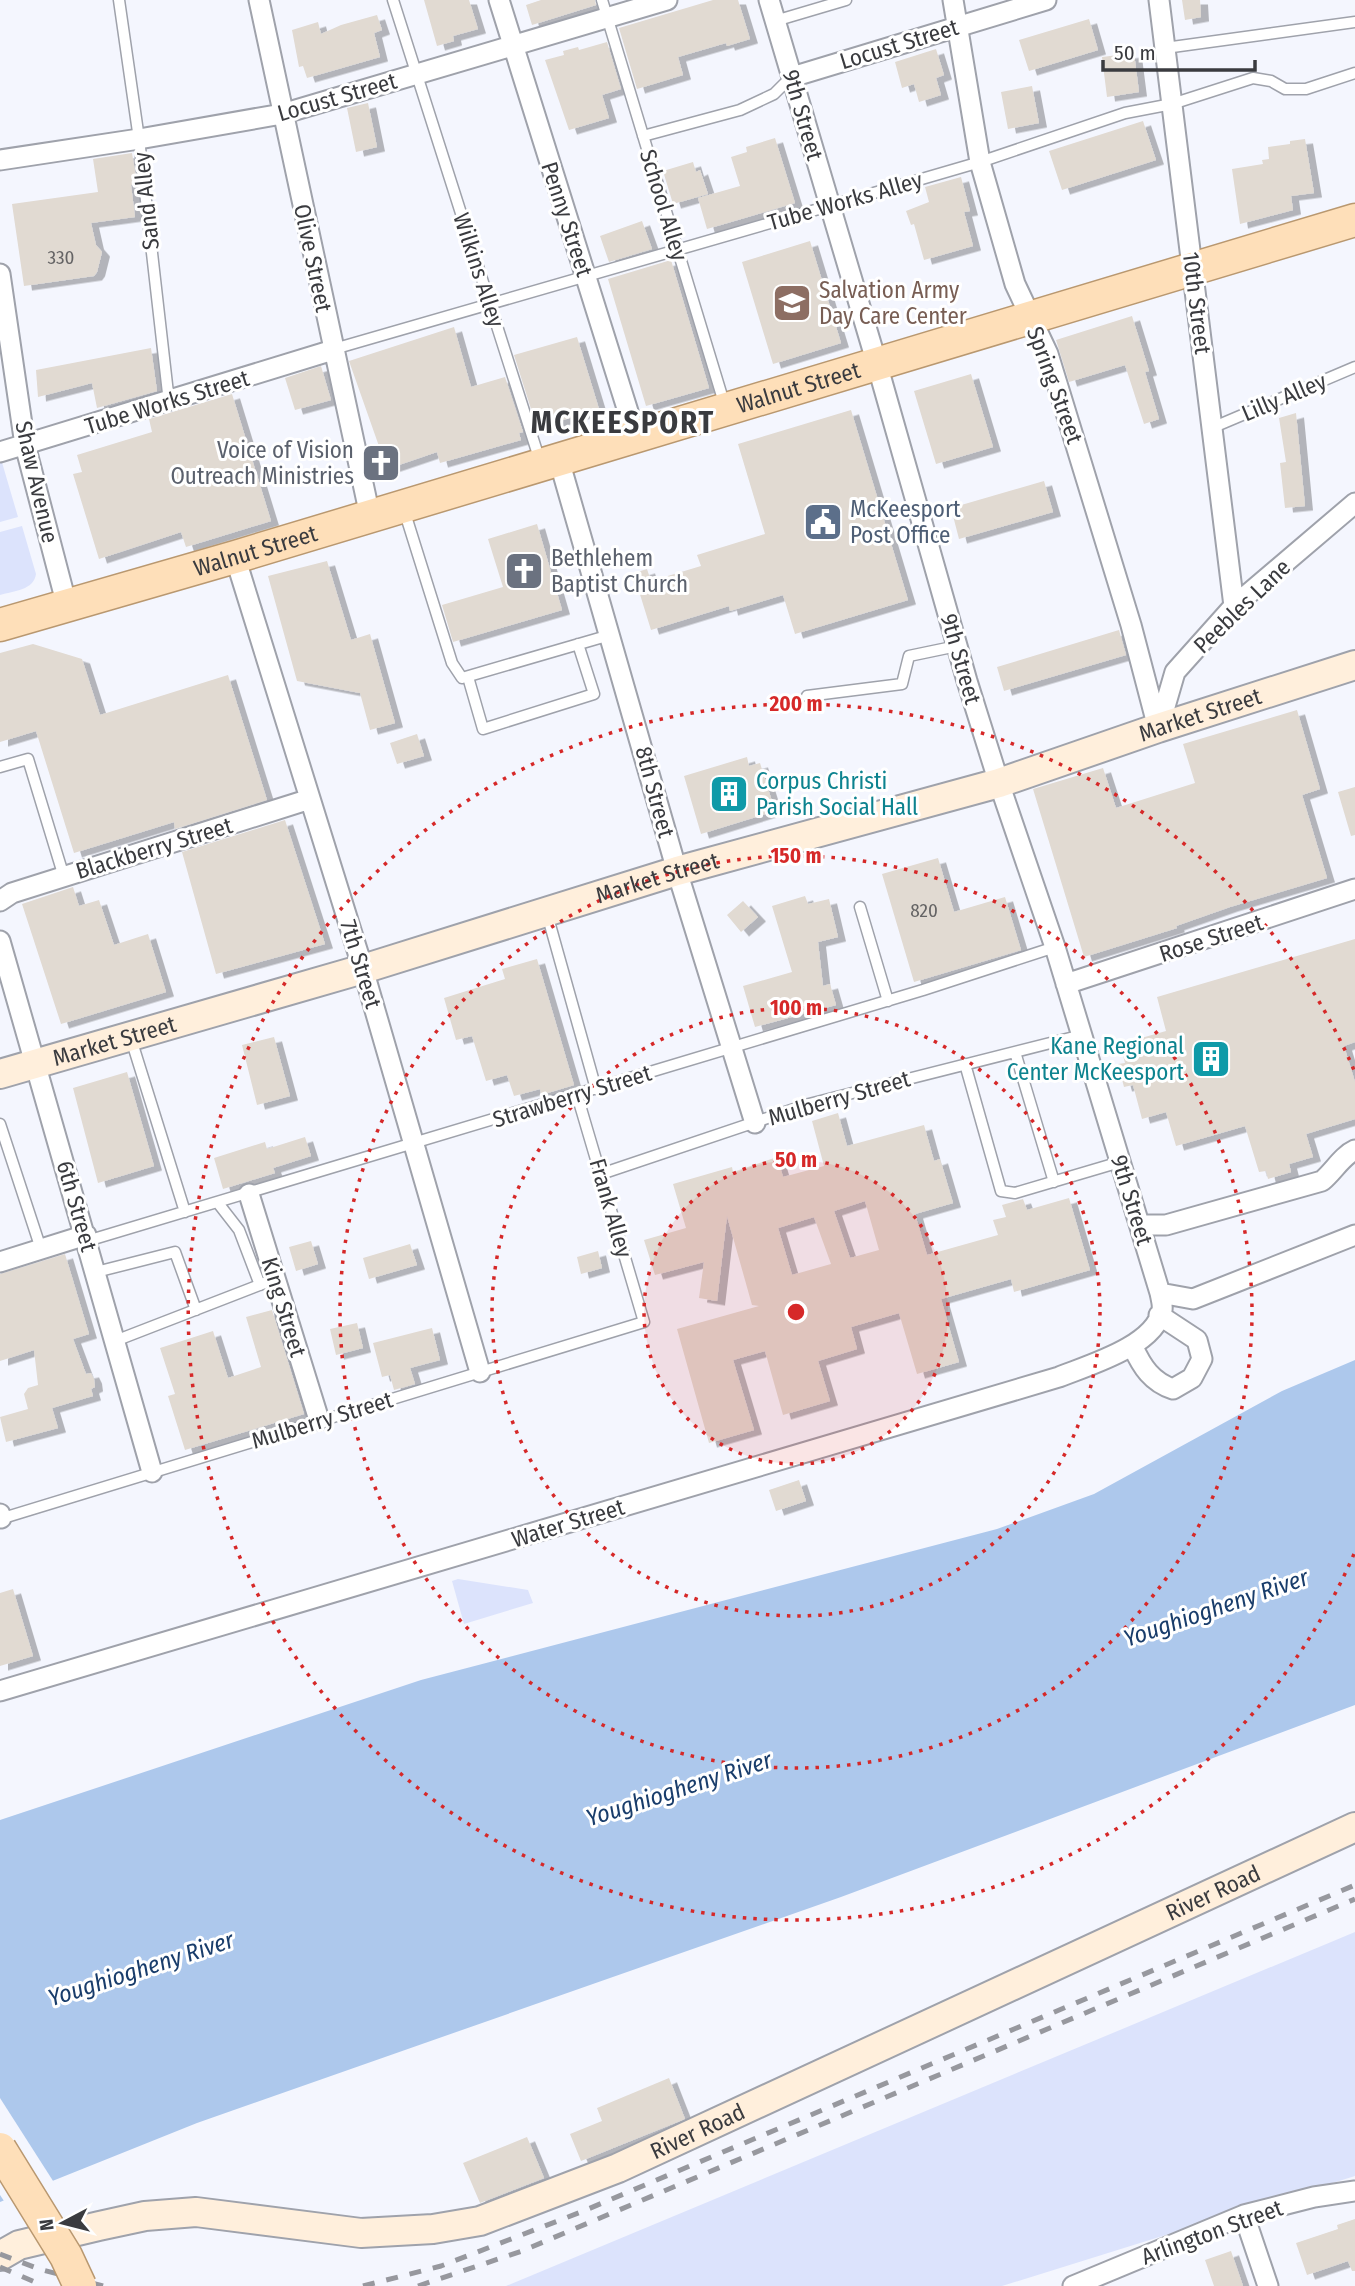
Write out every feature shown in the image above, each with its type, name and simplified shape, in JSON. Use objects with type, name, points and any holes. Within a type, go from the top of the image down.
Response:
[{"type":"main road","name":"Walnut Street","points":[[0,625],[550,463],[1355,220]]},
{"type":"main road","points":[[0,2150],[66,2256],[80,2286]]},
{"type":"street","name":"Olive Street","points":[[259,0],[370,516]]},
{"type":"street","name":"Penny Street","points":[[499,0],[636,437]]},
{"type":"street","name":"Locust Street","points":[[0,160],[282,114],[512,46],[605,9],[667,0]]},
{"type":"street","name":"9th Street","points":[[769,0],[957,646],[999,783],[1055,947],[1140,1225],[1160,1293],[1162,1309],[1159,1315]]},
{"type":"street","name":"Spring Street","points":[[953,0],[979,162],[1015,284],[1048,354],[1131,625],[1158,728]]},
{"type":"street","name":"Locust Street","points":[[792,77],[1046,0]]},
{"type":"street","name":"10th Street","points":[[1159,0],[1214,427],[1234,606]]},
{"type":"street","name":"Shaw Avenue","points":[[0,274],[25,445],[67,606]]},
{"type":"street","name":"Tube Works Street","points":[[0,452],[333,350]]},
{"type":"street","name":"8th Street","points":[[550,463],[610,635],[677,872],[755,1123]]},
{"type":"street","name":"Peebles Lane","points":[[1158,728],[1175,672],[1234,606],[1355,503]]},
{"type":"street","name":"7th Street","points":[[235,557],[363,969],[480,1372]]},
{"type":"street","name":"Market Street","points":[[0,1074],[363,969],[677,872],[999,783],[1158,728],[1355,665]]},
{"type":"street","name":"Blackberry Street","points":[[0,901],[12,893],[310,799]]},
{"type":"street","name":"Rose Street","points":[[1066,984],[1355,889]]},
{"type":"street","name":"6th Street","points":[[0,941],[152,1472]]},
{"type":"street","points":[[1140,1225],[1166,1225],[1322,1181],[1355,1150]]},
{"type":"street","name":"King Street","points":[[249,1194],[268,1282],[319,1420]]},
{"type":"street","points":[[1160,1293],[1193,1299],[1355,1235]]},
{"type":"street","name":"Strawberry Street","points":[[0,1262],[87,1238]]},
{"type":"street","points":[[1159,1315],[1197,1340],[1202,1359],[1192,1378],[1173,1389],[1160,1384],[1141,1367],[1133,1347],[1156,1323],[1159,1315]]},
{"type":"street","name":"Water Street","points":[[0,1691],[1059,1377],[1133,1347]]},
{"type":"street","name":"River Road","points":[[0,2256],[19,2245],[145,2216],[171,2214],[196,2213],[362,2233],[433,2230],[480,2221],[618,2168],[1355,1827]]},
{"type":"street","name":"Arlington Street","points":[[1073,2286],[1244,2215],[1314,2197],[1355,2191]]},
{"type":"street","points":[[1244,2215],[1268,2286]]},
{"type":"lane","name":"Sand Alley","points":[[119,0],[139,139],[169,402]]},
{"type":"lane","name":"Wilkins Alley","points":[[393,0],[490,304],[550,463]]},
{"type":"lane","points":[[775,21],[846,0]]},
{"type":"lane","name":"School Alley","points":[[605,9],[726,410]]},
{"type":"lane","points":[[1165,48],[1355,22]]},
{"type":"lane","name":"Tube Works Alley","points":[[333,350],[979,162],[1125,113],[1172,104],[1253,78],[1271,81],[1285,89],[1306,89],[1355,74]]},
{"type":"lane","points":[[643,136],[740,110],[774,94],[792,77]]},
{"type":"lane","name":"Lilly Alley","points":[[1214,427],[1355,367]]},
{"type":"lane","points":[[403,506],[452,663],[462,678],[610,635]]},
{"type":"lane","points":[[468,677],[483,729],[594,694],[578,644]]},
{"type":"lane","points":[[807,696],[902,684],[909,656],[957,646]]},
{"type":"lane","points":[[0,767],[28,759],[64,877]]},
{"type":"lane","points":[[860,907],[888,1000]]},
{"type":"lane","points":[[547,912],[596,1089]]},
{"type":"lane","name":"Strawberry Street","points":[[87,1238],[249,1194],[1055,947]]},
{"type":"lane","name":"Mulberry Street","points":[[601,1174],[809,1104],[1082,1035]]},
{"type":"lane","points":[[130,1036],[186,1212]]},
{"type":"lane","points":[[1015,1052],[1054,1182]]},
{"type":"lane","points":[[965,1064],[1001,1191],[1015,1194],[1120,1161]]},
{"type":"lane","name":"Frank Alley","points":[[577,1095],[644,1322]]},
{"type":"lane","points":[[0,1124],[41,1249]]},
{"type":"lane","points":[[115,1341],[268,1282],[239,1230],[218,1203]]},
{"type":"lane","points":[[96,1272],[175,1252],[196,1310]]},
{"type":"lane","name":"Mulberry Street","points":[[0,1517],[644,1322]]},
{"type":"shaded area","points":[[0,460],[18,517],[0,522]]},
{"type":"shaded area","points":[[22,526],[36,574],[27,587],[0,595],[0,532]]},
{"type":"shaded area","points":[[458,1579],[528,1590],[533,1603],[464,1624],[452,1581]]},
{"type":"shaded area","points":[[1355,1932],[1355,2176],[1002,2286],[506,2286]]},
{"type":"water","name":"Youghiogheny River","points":[[1355,1360],[1355,1705],[841,1897],[197,2123],[0,2202],[0,1820],[421,1680],[997,1529],[1094,1494],[1282,1391]]},
{"type":"pier","points":[[0,2098],[55,2184],[6,2204],[0,2195]]},
{"type":"building","points":[[424,0],[469,0],[478,29],[453,36],[454,41],[437,46]]},
{"type":"building","points":[[541,0],[595,0],[596,5],[532,25],[526,5]]},
{"type":"building","points":[[713,0],[738,0],[750,39],[678,57],[683,75],[637,89],[619,28]]},
{"type":"building","points":[[1182,0],[1200,0],[1201,17],[1185,20]]},
{"type":"building","points":[[377,15],[382,30],[374,33],[380,57],[307,78],[303,66],[299,67],[292,30],[318,22],[321,34]]},
{"type":"building","points":[[1089,19],[1098,50],[1029,71],[1019,40]]},
{"type":"building","points":[[607,42],[621,89],[602,95],[609,118],[569,130],[545,60],[564,55],[563,51],[578,47],[579,50]]},
{"type":"building","points":[[936,49],[944,75],[936,78],[941,95],[919,102],[914,84],[902,88],[895,62]]},
{"type":"building","points":[[1134,53],[1139,92],[1107,97],[1102,57]]},
{"type":"building","points":[[1032,86],[1039,123],[1008,129],[1001,92]]},
{"type":"building","points":[[368,103],[377,147],[356,152],[347,108]]},
{"type":"building","points":[[1143,121],[1156,160],[1062,190],[1049,151]]},
{"type":"building","points":[[775,138],[795,203],[707,229],[698,198],[740,186],[731,157],[747,152],[746,147]]},
{"type":"building","points":[[1305,139],[1314,193],[1291,196],[1293,210],[1240,224],[1232,169],[1263,164],[1262,160],[1269,159],[1268,147]]},
{"type":"building","points":[[132,153],[137,184],[131,185],[135,217],[91,223],[96,245],[102,252],[94,276],[24,286],[12,204],[98,192],[93,159]]},
{"type":"building","points":[[693,162],[696,172],[700,170],[708,194],[673,204],[663,171]]},
{"type":"building","points":[[961,177],[970,211],[964,212],[973,246],[924,260],[914,224],[911,225],[906,211],[929,202],[925,187]]},
{"type":"building","points":[[642,221],[652,249],[609,262],[600,236]]},
{"type":"building","name":"Salvation Army Day Care Center","points":[[810,241],[841,343],[773,364],[742,262]]},
{"type":"building","points":[[671,260],[709,388],[646,406],[608,279]]},
{"type":"building","points":[[1132,316],[1149,371],[1145,372],[1159,419],[1144,424],[1125,365],[1069,382],[1056,340]]},
{"type":"building","points":[[454,327],[471,387],[505,377],[523,432],[519,433],[521,440],[440,463],[437,452],[387,469],[349,361]]},
{"type":"building","points":[[577,337],[599,409],[537,428],[514,355]]},
{"type":"building","points":[[151,348],[157,391],[97,408],[92,383],[38,397],[36,370]]},
{"type":"building","points":[[321,366],[331,400],[295,410],[285,378]]},
{"type":"building","points":[[971,374],[993,447],[936,464],[914,391]]},
{"type":"building","points":[[232,394],[271,521],[186,547],[181,532],[99,559],[73,474],[82,472],[77,455],[152,432],[149,419]]},
{"type":"building","name":"McKeesport Post Office","points":[[851,410],[908,600],[795,634],[783,595],[730,611],[729,606],[651,630],[631,574],[647,569],[651,581],[701,566],[697,555],[765,534],[738,444]]},
{"type":"building","points":[[1296,413],[1305,506],[1285,508],[1280,463],[1286,462],[1279,418]]},
{"type":"building","points":[[1044,481],[1053,512],[959,539],[951,508]]},
{"type":"building","name":"Bethlehem Baptist Church","points":[[537,524],[562,610],[453,642],[442,605],[503,587],[488,539]]},
{"type":"building","points":[[327,561],[351,640],[370,634],[395,723],[370,730],[360,693],[297,681],[268,576]]},
{"type":"building","points":[[1119,630],[1126,655],[1004,691],[997,667]]},
{"type":"building","points":[[33,644],[82,659],[100,715],[228,675],[267,800],[175,829],[174,822],[74,853],[36,731],[0,742],[0,653]]},
{"type":"building","points":[[1297,710],[1320,789],[1302,795],[1327,878],[1230,907],[1176,926],[1177,928],[1084,957],[1033,789],[1103,768],[1116,808],[1195,783],[1183,744]]},
{"type":"building","points":[[417,734],[424,756],[397,764],[390,743]]},
{"type":"building","name":"Corpus Christi Parish Social Hall","points":[[747,757],[749,766],[760,763],[775,811],[701,834],[684,776]]},
{"type":"building","points":[[1355,787],[1355,835],[1351,836],[1338,792]]},
{"type":"building","points":[[285,820],[325,944],[216,974],[182,852]]},
{"type":"building","points":[[938,858],[954,912],[1005,897],[1021,950],[914,982],[882,874]]},
{"type":"building","points":[[73,887],[79,906],[99,900],[114,945],[148,934],[166,992],[61,1024],[22,904]]},
{"type":"building","points":[[805,896],[808,904],[829,899],[838,937],[818,942],[823,986],[830,984],[836,1005],[755,1027],[743,986],[792,972],[772,906]]},
{"type":"building","points":[[743,901],[758,917],[741,932],[727,915]]},
{"type":"building","name":"Kane Regional Center McKeesport","points":[[1355,939],[1355,1042],[1344,1046],[1355,1082],[1355,1119],[1306,1134],[1313,1157],[1289,1164],[1291,1172],[1268,1179],[1266,1171],[1259,1172],[1245,1126],[1176,1146],[1166,1112],[1142,1119],[1133,1085],[1124,1087],[1118,1064],[1125,1063],[1120,1044],[1166,1031],[1157,997]]},
{"type":"building","points":[[537,959],[574,1085],[541,1095],[540,1089],[514,1096],[507,1075],[486,1081],[472,1036],[456,1040],[444,998],[505,979],[502,969]]},
{"type":"building","points":[[274,1037],[290,1096],[257,1105],[242,1045]]},
{"type":"building","points":[[127,1072],[154,1166],[98,1183],[73,1088]]},
{"type":"building","points":[[838,1113],[847,1146],[924,1125],[934,1161],[940,1159],[953,1203],[915,1214],[927,1255],[998,1235],[993,1220],[1006,1217],[1002,1205],[1023,1199],[1027,1210],[1069,1198],[1090,1270],[1014,1292],[1011,1279],[941,1299],[959,1362],[917,1374],[899,1313],[851,1327],[857,1349],[818,1361],[830,1401],[783,1415],[765,1351],[733,1360],[754,1430],[709,1443],[677,1329],[759,1306],[752,1305],[727,1216],[717,1301],[699,1298],[704,1262],[655,1275],[644,1240],[686,1228],[673,1184],[732,1167],[733,1172],[777,1157],[783,1177],[824,1166],[812,1121]],"holes":[[[865,1201],[879,1250],[850,1258],[834,1211]],[[814,1217],[831,1264],[792,1275],[778,1228]]]},
{"type":"building","points":[[305,1137],[311,1156],[273,1168],[275,1173],[223,1189],[214,1158],[265,1142],[267,1149]]},
{"type":"building","points":[[311,1241],[318,1264],[296,1271],[289,1247]]},
{"type":"building","points":[[410,1244],[417,1265],[369,1279],[363,1258]]},
{"type":"building","points":[[598,1251],[602,1268],[581,1274],[577,1257]]},
{"type":"building","points":[[65,1254],[89,1334],[73,1339],[86,1374],[91,1373],[94,1379],[95,1387],[91,1389],[93,1396],[52,1408],[58,1428],[6,1442],[0,1417],[28,1409],[24,1394],[28,1388],[38,1385],[34,1350],[0,1361],[0,1274]]},
{"type":"building","points":[[272,1310],[304,1414],[185,1450],[168,1396],[175,1394],[160,1348],[213,1331],[228,1378],[261,1367],[246,1317]]},
{"type":"building","points":[[357,1323],[363,1348],[336,1355],[330,1329]]},
{"type":"building","points":[[432,1328],[440,1360],[410,1368],[415,1384],[394,1390],[390,1375],[382,1377],[373,1343]]},
{"type":"building","points":[[799,1480],[806,1501],[776,1511],[769,1490]]},
{"type":"building","points":[[13,1589],[33,1656],[0,1666],[0,1593]]},
{"type":"building","points":[[669,2078],[685,2119],[581,2161],[570,2134],[602,2121],[597,2108]]},
{"type":"building","points":[[527,2137],[544,2178],[480,2203],[463,2163]]},
{"type":"building","points":[[1355,2219],[1355,2271],[1352,2271],[1348,2261],[1307,2275],[1296,2243],[1338,2229],[1337,2225]]},
{"type":"building","points":[[1231,2251],[1243,2286],[1214,2286],[1205,2260]]},
{"type":"railway","points":[[363,2286],[441,2266],[581,2212],[1355,1885]]},
{"type":"railway","points":[[418,2286],[522,2251],[1355,1899]]},
{"type":"railway","points":[[0,2254],[39,2269],[103,2286]]},
{"type":"railway","points":[[0,2267],[44,2286]]},
{"type":"place","name":"Salvation Army Day Care Center","points":[[792,303]]},
{"type":"place","name":"Voice of Vision Outreach Ministries","points":[[381,463]]},
{"type":"place","name":"McKeesport Post Office","points":[[823,522]]},
{"type":"place","name":"Bethlehem Baptist Church","points":[[524,571]]},
{"type":"place","name":"Corpus Christi Parish Social Hall","points":[[729,794]]},
{"type":"place","name":"Kane Regional Center McKeesport","points":[[1211,1059]]},
{"type":"district","name":"MCKEESPORT","points":[[623,423]]}]
